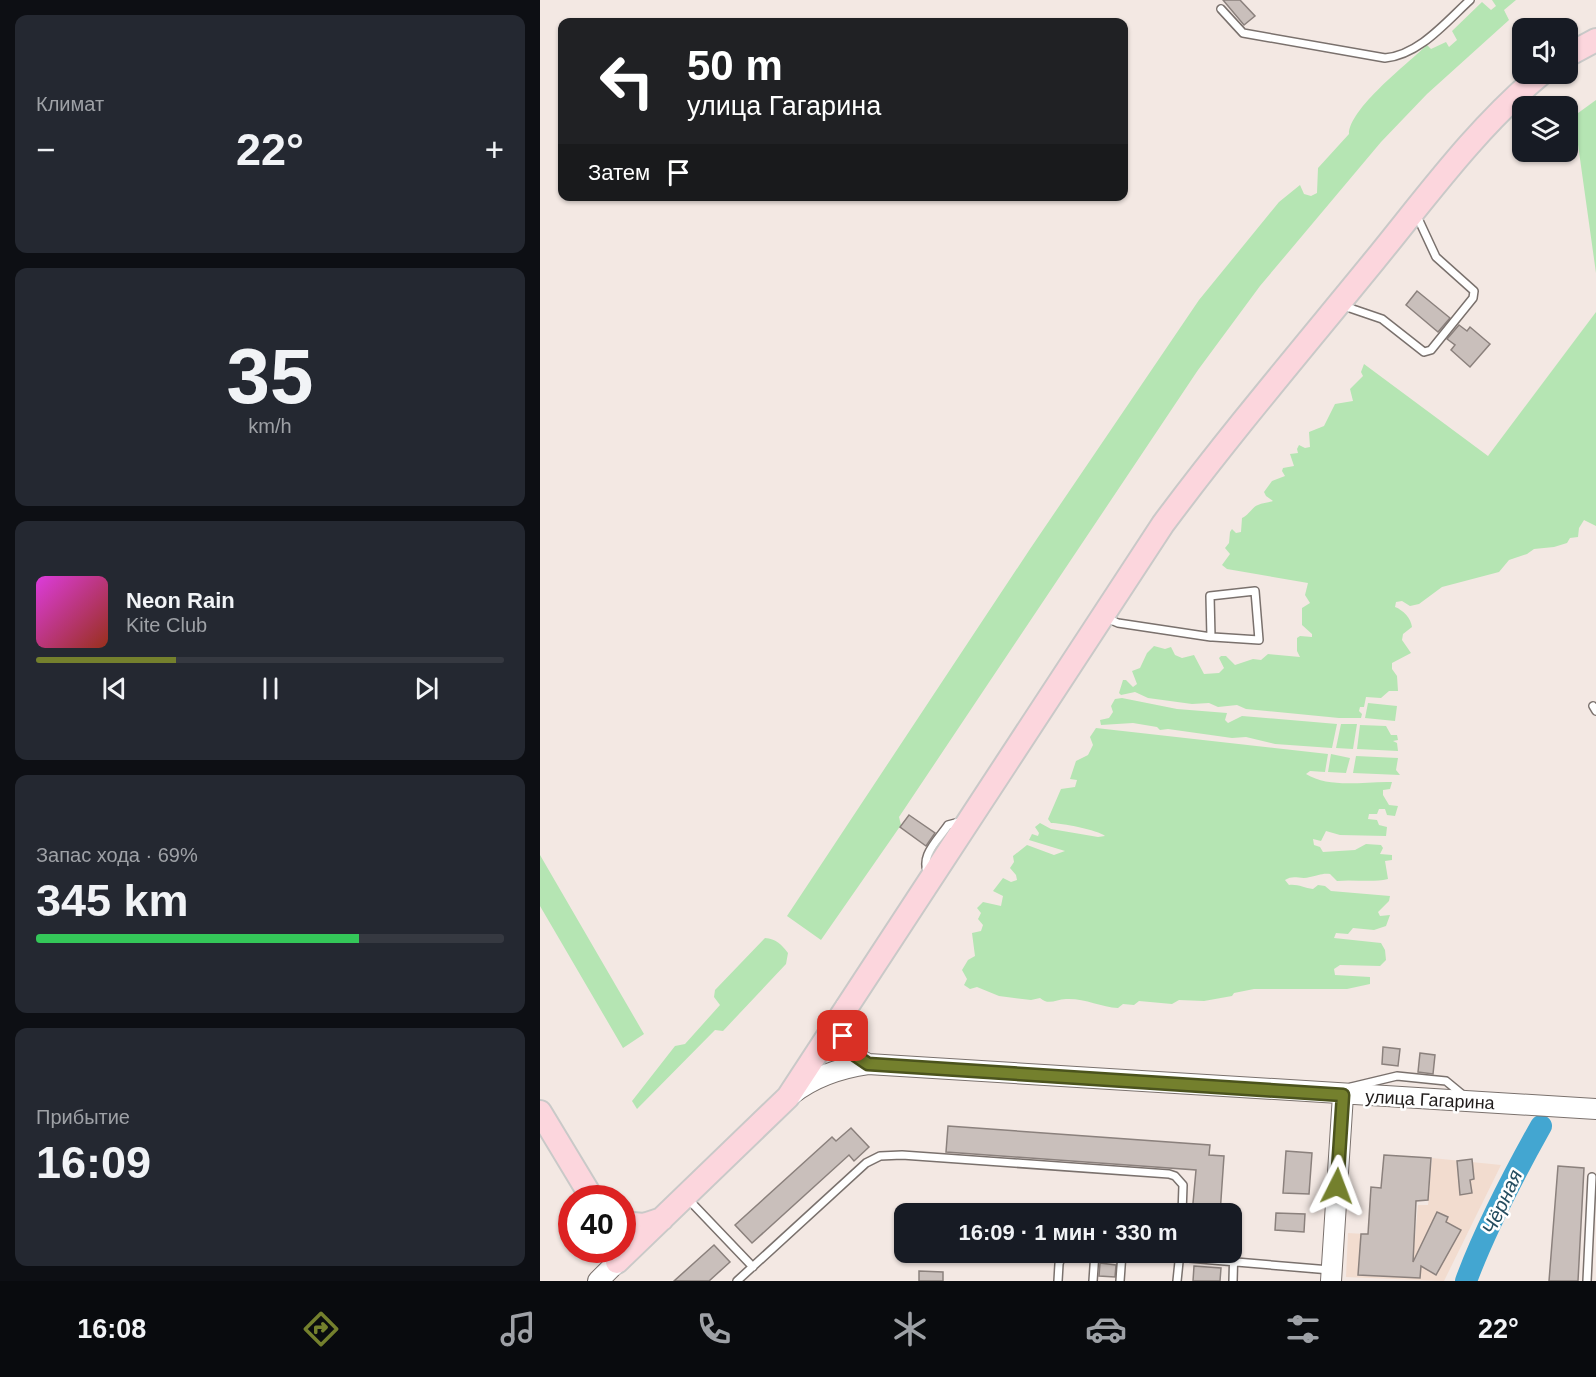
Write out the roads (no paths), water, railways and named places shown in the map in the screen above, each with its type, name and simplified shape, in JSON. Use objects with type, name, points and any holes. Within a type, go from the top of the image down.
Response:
[{"type":"main road","points":[[1578,50],[1596,40]]},
{"type":"main road","points":[[636,1241],[663,1218],[788,1097],[1100,617],[1185,495],[1415,211],[1491,121],[1529,84]]},
{"type":"main road","points":[[540,1112],[584,1185]]},
{"type":"main road","points":[[636,1224],[644,1225],[663,1218]]},
{"type":"street","points":[[846,1007],[842,1026],[844,1042],[852,1054],[868,1064]]},
{"type":"street","name":"улица Гагарина","points":[[788,1097],[823,1075],[868,1064],[1596,1109]]},
{"type":"street","points":[[1331,1275],[1343,1095]]},
{"type":"street","points":[[598,1281],[612,1263]]},
{"type":"lane","points":[[1221,9],[1243,33],[1384,58],[1396,57],[1414,48],[1470,0]]},
{"type":"lane","points":[[1339,304],[1382,319],[1424,352],[1431,350],[1473,298],[1474,291],[1472,286],[1436,257],[1415,211]]},
{"type":"lane","points":[[1100,617],[1211,637],[1259,640],[1255,591],[1210,596],[1211,637]]},
{"type":"lane","points":[[1322,1093],[1397,1076],[1446,1081],[1472,1102]]},
{"type":"lane","points":[[737,1281],[866,1163],[873,1158],[888,1155],[1169,1174],[1175,1176],[1183,1185],[1182,1203]]},
{"type":"lane","points":[[1587,1281],[1592,1177]]},
{"type":"lane","points":[[686,1196],[753,1267]]},
{"type":"lane","points":[[1058,1281],[1059,1263]]},
{"type":"lane","points":[[1094,1281],[1095,1263]]},
{"type":"lane","points":[[1120,1281],[1121,1263]]},
{"type":"lane","points":[[1177,1281],[1179,1263]]},
{"type":"lane","points":[[1233,1281],[1234,1263]]},
{"type":"lane","points":[[1241,1263],[1331,1275]]},
{"type":"waterway","name":"Чёрная","points":[[1466,1281],[1500,1202],[1541,1126]]}]
